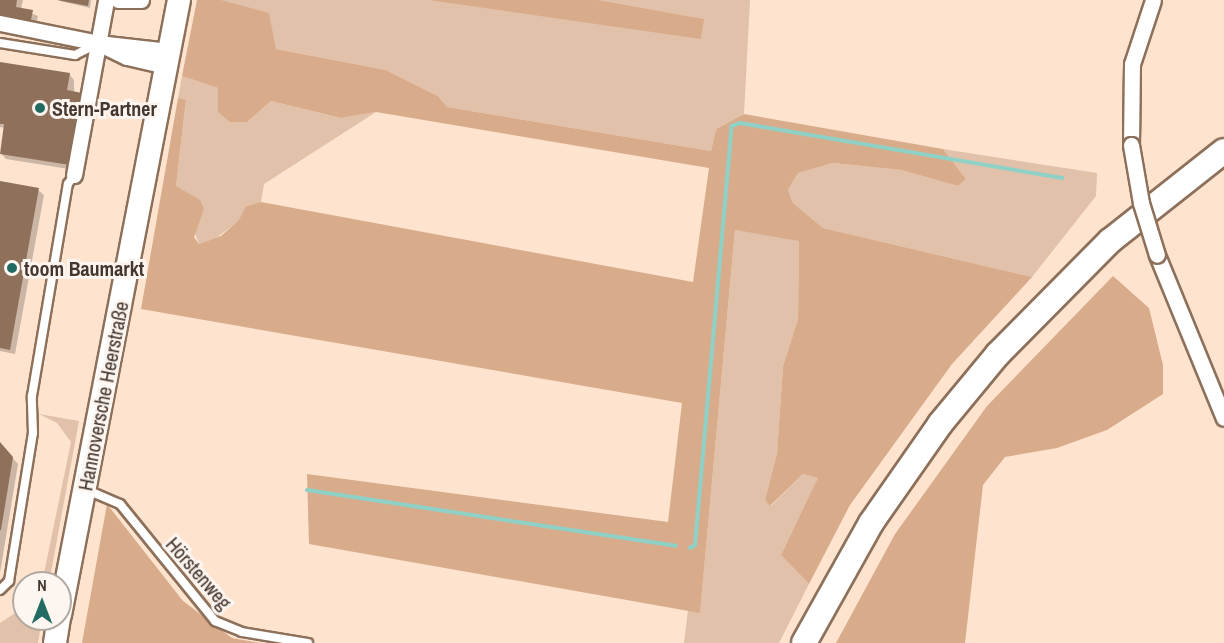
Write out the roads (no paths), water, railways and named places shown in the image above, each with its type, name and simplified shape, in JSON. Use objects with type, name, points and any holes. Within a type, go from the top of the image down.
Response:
[{"type":"highway","points":[[804,643],[871,523],[934,432],[984,371],[1110,241],[1224,151]]},
{"type":"main road","name":"Hannoversche Heerstraße","points":[[69,571],[179,0]]},
{"type":"street","points":[[74,175],[106,0]]},
{"type":"street","points":[[118,0],[141,0]]},
{"type":"street","points":[[1153,0],[1132,64],[1131,145],[1142,203],[1157,255],[1224,418]]},
{"type":"street","points":[[0,24],[168,59]]},
{"type":"lane","points":[[0,43],[75,55],[98,43]]},
{"type":"lane","points":[[0,590],[9,581],[33,433],[32,396],[68,184],[74,175]]},
{"type":"lane","name":"Hörstenweg","points":[[85,490],[100,493],[120,504],[215,621],[242,632],[308,643]]},
{"type":"waterway","points":[[690,548],[695,545],[732,126],[740,123],[1062,178]]},
{"type":"waterway","points":[[307,490],[676,546]]},
{"type":"place","name":"Stern-Partner","points":[[40,108]]},
{"type":"place","name":"toom Baumarkt","points":[[12,268]]}]
